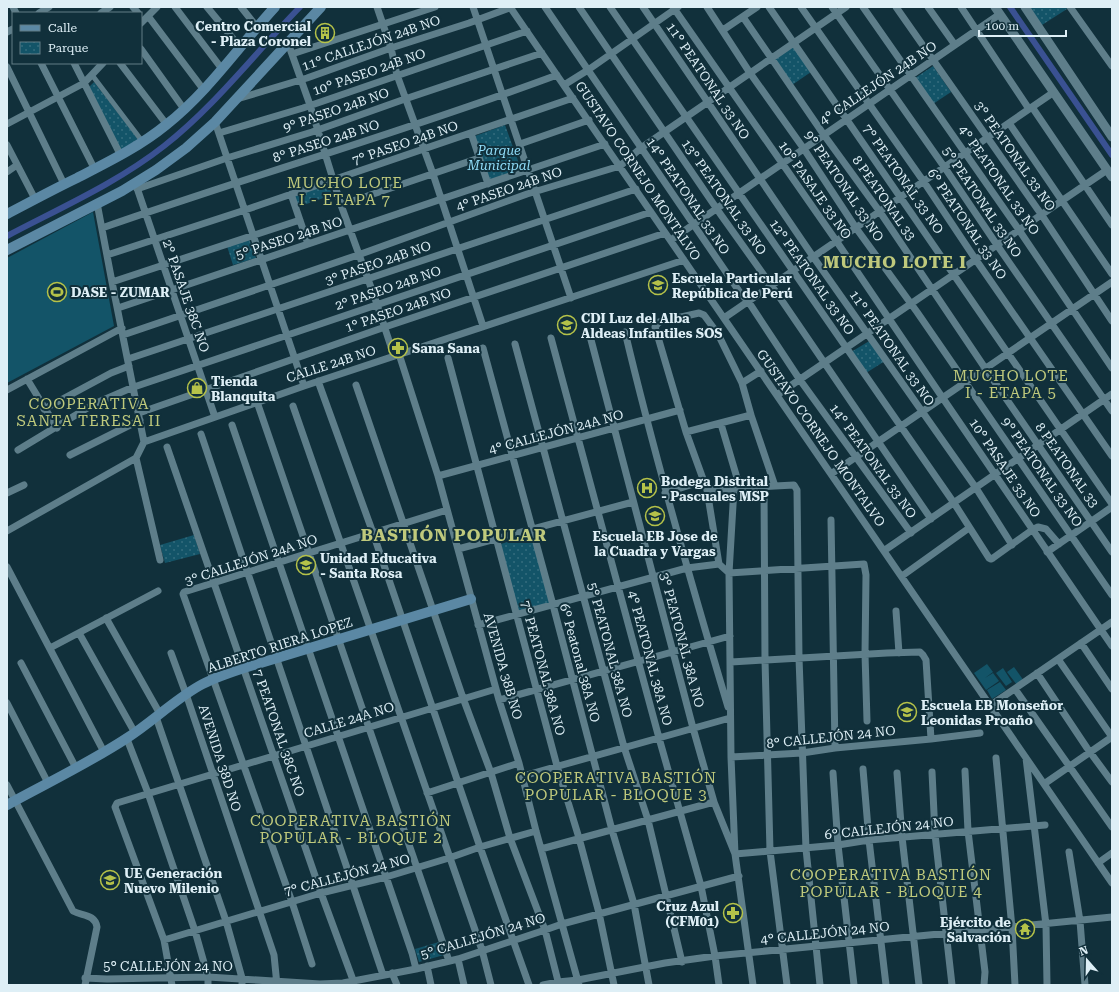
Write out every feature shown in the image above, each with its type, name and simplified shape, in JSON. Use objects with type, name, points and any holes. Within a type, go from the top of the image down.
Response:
[{"type":"main road","points":[[7,214],[121,156],[167,125],[204,89],[256,27],[275,7]]},
{"type":"main road","points":[[7,250],[97,203],[136,186],[186,148],[215,122],[237,99],[320,7]]},
{"type":"main road","name":"ALBERTO RIERA LOPEZ","points":[[11,803],[131,736],[186,694],[199,685],[212,679],[471,599]]},
{"type":"street","points":[[156,7],[144,19],[204,89]]},
{"type":"street","points":[[175,7],[222,68]]},
{"type":"street","points":[[207,7],[240,47]]},
{"type":"street","points":[[241,7],[256,27]]},
{"type":"street","points":[[377,7],[391,48],[397,75],[433,174],[483,326]]},
{"type":"street","points":[[292,54],[382,23],[435,7]]},
{"type":"street","points":[[473,7],[572,298]]},
{"type":"street","name":"11° CALLEJÓN 24B NO","points":[[237,99],[301,80],[511,7]]},
{"type":"street","name":"GUSTAVO CORNEJO MONTALVO","points":[[511,7],[665,233],[885,550],[1112,883]]},
{"type":"street","name":"14° PEATONAL 33 NO","points":[[545,7],[693,225],[741,294],[748,301],[800,380],[911,533]]},
{"type":"street","name":"13° PEATONAL 33 NO","points":[[579,7],[931,519]]},
{"type":"street","name":"12° PEATONAL 33 NO","points":[[610,7],[954,503],[989,558],[993,558],[1012,545]]},
{"type":"street","name":"11° PEATONAL 33 NO","points":[[643,7],[761,178],[814,258],[976,488],[1012,545]]},
{"type":"street","name":"9° PEATONAL 33 NO","points":[[706,7],[723,30],[750,73],[804,149],[856,228],[911,304],[1112,595]]},
{"type":"street","points":[[723,30],[757,7]]},
{"type":"street","name":"7° PEATONAL 33 NO","points":[[769,7],[1112,504]]},
{"type":"street","name":"6° PEATONAL 33 NO","points":[[801,7],[924,182],[976,260],[1112,456]]},
{"type":"street","name":"5° PEATONAL 33 NO","points":[[832,7],[1112,411]]},
{"type":"street","name":"4° PASEO 24B NO","points":[[7,390],[122,331],[180,315],[358,255],[536,192],[620,166],[641,148],[846,7]]},
{"type":"street","name":"4° PEATONAL 33 NO","points":[[863,7],[1019,230],[1112,368]]},
{"type":"street","name":"3° PEATONAL 33 NO","points":[[896,7],[1041,214],[1112,321]]},
{"type":"street","points":[[928,7],[955,45]]},
{"type":"street","points":[[960,7],[1112,225]]},
{"type":"street","points":[[1025,7],[1112,137]]},
{"type":"street","points":[[1070,7],[1112,66]]},
{"type":"street","points":[[564,85],[633,40],[675,8]]},
{"type":"street","name":"10° PASAJE 33 NO","points":[[675,8],[837,242],[1112,646]]},
{"type":"street","points":[[778,395],[1041,214],[1085,186],[1110,174],[998,10]]},
{"type":"street","name":"4° CALLEJÓN 24B NO","points":[[671,240],[977,30],[998,10]]},
{"type":"street","name":"8 PEATONAL 33","points":[[743,17],[824,135],[880,212],[1112,552]]},
{"type":"street","name":"10° PASEO 24B NO","points":[[219,133],[310,105],[527,31]]},
{"type":"street","name":"AVENIDA 38B NO","points":[[288,43],[310,105],[341,206],[385,327],[397,355],[438,476],[499,700],[519,763],[578,983]]},
{"type":"street","points":[[142,50],[184,109]]},
{"type":"street","name":"9° PASEO 24B NO","points":[[136,186],[317,130],[542,53]]},
{"type":"street","points":[[42,64],[92,164]]},
{"type":"street","points":[[74,64],[121,156]]},
{"type":"street","points":[[7,124],[84,83],[102,64]]},
{"type":"street","points":[[121,64],[167,125]]},
{"type":"street","points":[[7,67],[64,184]]},
{"type":"street","name":"8° PASEO 24B NO","points":[[102,228],[503,95],[557,74]]},
{"type":"street","points":[[92,75],[142,141]]},
{"type":"street","points":[[724,318],[794,272],[1054,92]]},
{"type":"street","name":"7° PASEO 24B NO","points":[[107,255],[245,210],[573,98]]},
{"type":"street","points":[[520,144],[589,120]]},
{"type":"street","points":[[215,122],[304,386]]},
{"type":"street","points":[[1009,122],[1112,274]]},
{"type":"street","points":[[471,133],[488,184]]},
{"type":"street","name":"5° PASEO 24B NO","points":[[118,308],[605,144]]},
{"type":"street","points":[[7,145],[35,199]]},
{"type":"street","points":[[341,206],[479,158]]},
{"type":"street","points":[[7,172],[17,165]]},
{"type":"street","name":"2° PASAJE 38C NO","points":[[136,186],[215,417]]},
{"type":"street","name":"3° PASEO 24B NO","points":[[44,409],[129,363],[188,339],[636,189]]},
{"type":"street","points":[[291,194],[308,244]]},
{"type":"street","points":[[7,531],[136,458],[144,442],[97,203]]},
{"type":"street","name":"2° PASEO 24B NO","points":[[18,450],[57,428],[94,404],[134,387],[651,212]]},
{"type":"street","points":[[112,282],[300,220]]},
{"type":"street","name":"1° PASEO 24B NO","points":[[70,454],[132,423],[139,416],[205,390],[385,327],[665,233]]},
{"type":"street","name":"CALLE 24B NO","points":[[144,442],[318,381],[684,260]]},
{"type":"street","points":[[832,474],[878,441],[1112,282]]},
{"type":"street","points":[[775,486],[751,416],[742,383],[718,334],[701,313],[659,322],[655,327],[686,432],[707,490],[719,564],[729,573],[864,564],[866,575],[865,654],[867,721]]},
{"type":"street","points":[[718,334],[730,326]]},
{"type":"street","points":[[522,776],[730,717],[665,493],[625,332]]},
{"type":"street","name":"3° PEATONAL 38A NO","points":[[590,336],[693,728],[714,802],[735,854]]},
{"type":"street","name":"4° PEATONAL 38A NO","points":[[552,338],[659,738],[701,886],[715,956],[719,985]]},
{"type":"street","name":"5° PEATONAL 38A NO","points":[[515,344],[624,747],[648,820],[682,962]]},
{"type":"street","name":"6º Peatonal 38A NO","points":[[483,348],[612,830],[634,904],[649,985]]},
{"type":"street","name":"7° PEATONAL 38A NO","points":[[448,358],[536,690],[599,913],[614,985]]},
{"type":"street","points":[[742,383],[761,371]]},
{"type":"street","points":[[27,379],[57,428]]},
{"type":"street","points":[[318,381],[373,533],[480,847],[529,985]]},
{"type":"street","points":[[356,385],[463,698],[491,773],[510,838],[545,930],[558,983]]},
{"type":"street","points":[[885,550],[1112,394]]},
{"type":"street","points":[[257,402],[449,961]]},
{"type":"street","points":[[293,406],[482,950],[491,985]]},
{"type":"street","name":"4° CALLEJÓN 24A NO","points":[[438,476],[680,410]]},
{"type":"street","points":[[686,432],[751,416]]},
{"type":"street","points":[[720,424],[737,488]]},
{"type":"street","points":[[232,425],[412,953],[416,969]]},
{"type":"street","points":[[201,434],[383,974]]},
{"type":"street","name":"7 PEATONAL 38C NO","points":[[167,447],[321,893],[353,980]]},
{"type":"street","points":[[136,458],[160,560]]},
{"type":"street","points":[[665,493],[704,481]]},
{"type":"street","points":[[7,493],[24,485]]},
{"type":"street","points":[[707,490],[794,485],[797,490],[802,754],[806,849],[820,985]]},
{"type":"street","points":[[764,487],[765,660],[770,851],[787,985]]},
{"type":"street","name":"3° PEATONAL 38A NO","points":[[737,488],[729,573],[731,757],[735,854],[753,985]]},
{"type":"street","points":[[458,550],[634,502]]},
{"type":"street","points":[[1047,552],[1112,507]]},
{"type":"street","name":"3° CALLEJÓN 24A NO","points":[[312,964],[292,902],[183,594],[184,592],[447,510]]},
{"type":"street","points":[[831,520],[835,748]]},
{"type":"street","points":[[1012,545],[1038,527],[1046,529],[1059,544]]},
{"type":"street","points":[[902,576],[969,528]]},
{"type":"street","points":[[478,625],[687,568],[719,564]]},
{"type":"street","points":[[7,567],[104,752]]},
{"type":"street","points":[[50,648],[158,591]]},
{"type":"street","points":[[896,611],[899,653]]},
{"type":"street","points":[[106,618],[158,716],[226,921],[242,982]]},
{"type":"street","points":[[991,705],[1112,622]]},
{"type":"street","points":[[79,633],[131,736],[148,793],[195,931],[208,977],[208,985]]},
{"type":"street","points":[[499,700],[730,636]]},
{"type":"street","points":[[1081,643],[1112,689]]},
{"type":"street","points":[[731,662],[920,652],[926,660],[931,739]]},
{"type":"street","name":"AVENIDA 38D NO","points":[[171,653],[274,955],[277,983]]},
{"type":"street","points":[[1044,784],[1112,737],[1058,659]]},
{"type":"street","points":[[21,663],[76,768]]},
{"type":"street","points":[[1037,673],[1112,782]]},
{"type":"street","points":[[1015,688],[1112,827]]},
{"type":"street","name":"CALLE 24A NO","points":[[164,940],[116,806],[117,803],[368,726],[496,689]]},
{"type":"street","points":[[7,703],[48,782]]},
{"type":"street","name":"8° CALLEJÓN 24 NO","points":[[731,757],[802,754],[835,748],[980,733]]},
{"type":"street","points":[[1025,756],[1035,826],[1046,924],[1047,985]]},
{"type":"street","points":[[996,758],[1012,928],[1015,985]]},
{"type":"street","points":[[427,793],[519,763]]},
{"type":"street","points":[[863,769],[869,840],[886,985]]},
{"type":"street","points":[[965,771],[968,831],[980,930],[984,985]]},
{"type":"street","points":[[932,772],[935,834],[952,985]]},
{"type":"street","points":[[833,773],[838,845],[854,985]]},
{"type":"street","points":[[896,773],[919,985]]},
{"type":"street","points":[[7,785],[11,803],[73,911],[92,917],[96,921],[97,927],[85,981]]},
{"type":"street","points":[[541,849],[714,802]]},
{"type":"street","name":"6° CALLEJÓN 24 NO","points":[[735,854],[806,849],[869,840],[1045,825]]},
{"type":"street","name":"7° CALLEJÓN 24 NO","points":[[164,940],[321,893],[354,886],[418,868],[536,830]]},
{"type":"street","points":[[1069,852],[1080,921],[1085,985]]},
{"type":"street","points":[[1098,863],[1112,853]]},
{"type":"street","name":"5° CALLEJÓN 24 NO","points":[[85,981],[139,982],[172,977],[208,977],[242,982],[307,984],[343,984],[353,980],[368,982],[383,974],[416,969],[458,959],[599,913],[739,876]]},
{"type":"street","name":"4° CALLEJÓN 24 NO","points":[[543,985],[578,983],[665,963],[682,962],[715,956],[1112,918]]},
{"type":"street","points":[[164,940],[172,977],[172,985]]},
{"type":"street","points":[[458,959],[464,985]]},
{"type":"street","points":[[427,966],[431,985]]},
{"type":"street","points":[[392,973],[397,985]]},
{"type":"green space","points":[[1029,7],[1066,7],[1067,9],[1042,25]]},
{"type":"green space","points":[[793,47],[811,72],[792,85],[774,60]]},
{"type":"green space","points":[[933,66],[951,92],[933,104],[915,78]]},
{"type":"green space","points":[[94,82],[138,139],[121,150],[88,88]]},
{"type":"green space","name":"Parque Municipal","points":[[505,125],[521,169],[489,180],[475,136]]},
{"type":"green space","points":[[328,184],[332,195],[298,207],[294,196]]},
{"type":"green space","name":"DASE - ZUMAR","points":[[93,212],[114,326],[7,383],[7,258]]},
{"type":"green space","points":[[249,239],[256,258],[233,265],[227,246]]},
{"type":"green space","points":[[871,340],[885,361],[866,373],[851,352]]},
{"type":"green space","points":[[531,534],[550,603],[518,612],[501,544]]},
{"type":"green space","points":[[194,535],[200,554],[165,563],[160,545]]},
{"type":"green space","points":[[987,664],[993,672],[985,678],[993,673],[999,681],[986,690],[974,673]]},
{"type":"green space","points":[[1014,667],[1024,681],[1017,685],[1007,672]]},
{"type":"green space","points":[[1003,668],[1012,682],[1006,686],[996,673]]},
{"type":"green space","points":[[1000,682],[1006,690],[992,699],[987,690]]},
{"type":"green space","points":[[439,942],[444,955],[419,962],[415,949]]},
{"type":"waterway","points":[[7,236],[108,183],[127,172],[164,146],[218,97],[300,7]]},
{"type":"waterway","points":[[1010,7],[1112,155]]},
{"type":"place","name":"Centro Comercial - Plaza Coronel","points":[[325,33]]},
{"type":"place","name":"Escuela Particular República de Perú","points":[[658,285]]},
{"type":"place","name":"DASE - ZUMAR","points":[[57,292]]},
{"type":"place","name":"CDI Luz del Alba Aldeas Infantiles SOS","points":[[567,325]]},
{"type":"place","name":"Sana Sana","points":[[398,348]]},
{"type":"place","name":"Tienda Blanquita","points":[[197,388]]},
{"type":"place","name":"Bodega Distrital - Pascuales MSP","points":[[647,488]]},
{"type":"place","name":"Escuela EB Jose de la Cuadra y Vargas","points":[[655,516]]},
{"type":"place","name":"Unidad Educativa - Santa Rosa","points":[[306,565]]},
{"type":"place","name":"Escuela EB Monseñor Leonidas Proaño","points":[[907,712]]},
{"type":"place","name":"UE Generación Nuevo Milenio","points":[[110,880]]},
{"type":"place","name":"Cruz Azul (CFM01)","points":[[733,913]]},
{"type":"place","name":"Ejército de Salvación","points":[[1025,929]]},
{"type":"district","name":"MUCHO LOTE I - ETAPA 7","points":[[345,192]]},
{"type":"district","name":"MUCHO LOTE I","points":[[895,262]]},
{"type":"district","name":"MUCHO LOTE I - ETAPA 5","points":[[1011,384]]},
{"type":"district","name":"COOPERATIVA SANTA TERESA II","points":[[89,412]]},
{"type":"district","name":"BASTIÓN POPULAR","points":[[454,535]]},
{"type":"district","name":"COOPERATIVA BASTIÓN POPULAR - BLOQUE 3","points":[[616,786]]},
{"type":"district","name":"COOPERATIVA BASTIÓN POPULAR - BLOQUE 2","points":[[351,830]]},
{"type":"district","name":"COOPERATIVA BASTIÓN POPULAR - BLOQUE 4","points":[[891,884]]}]
